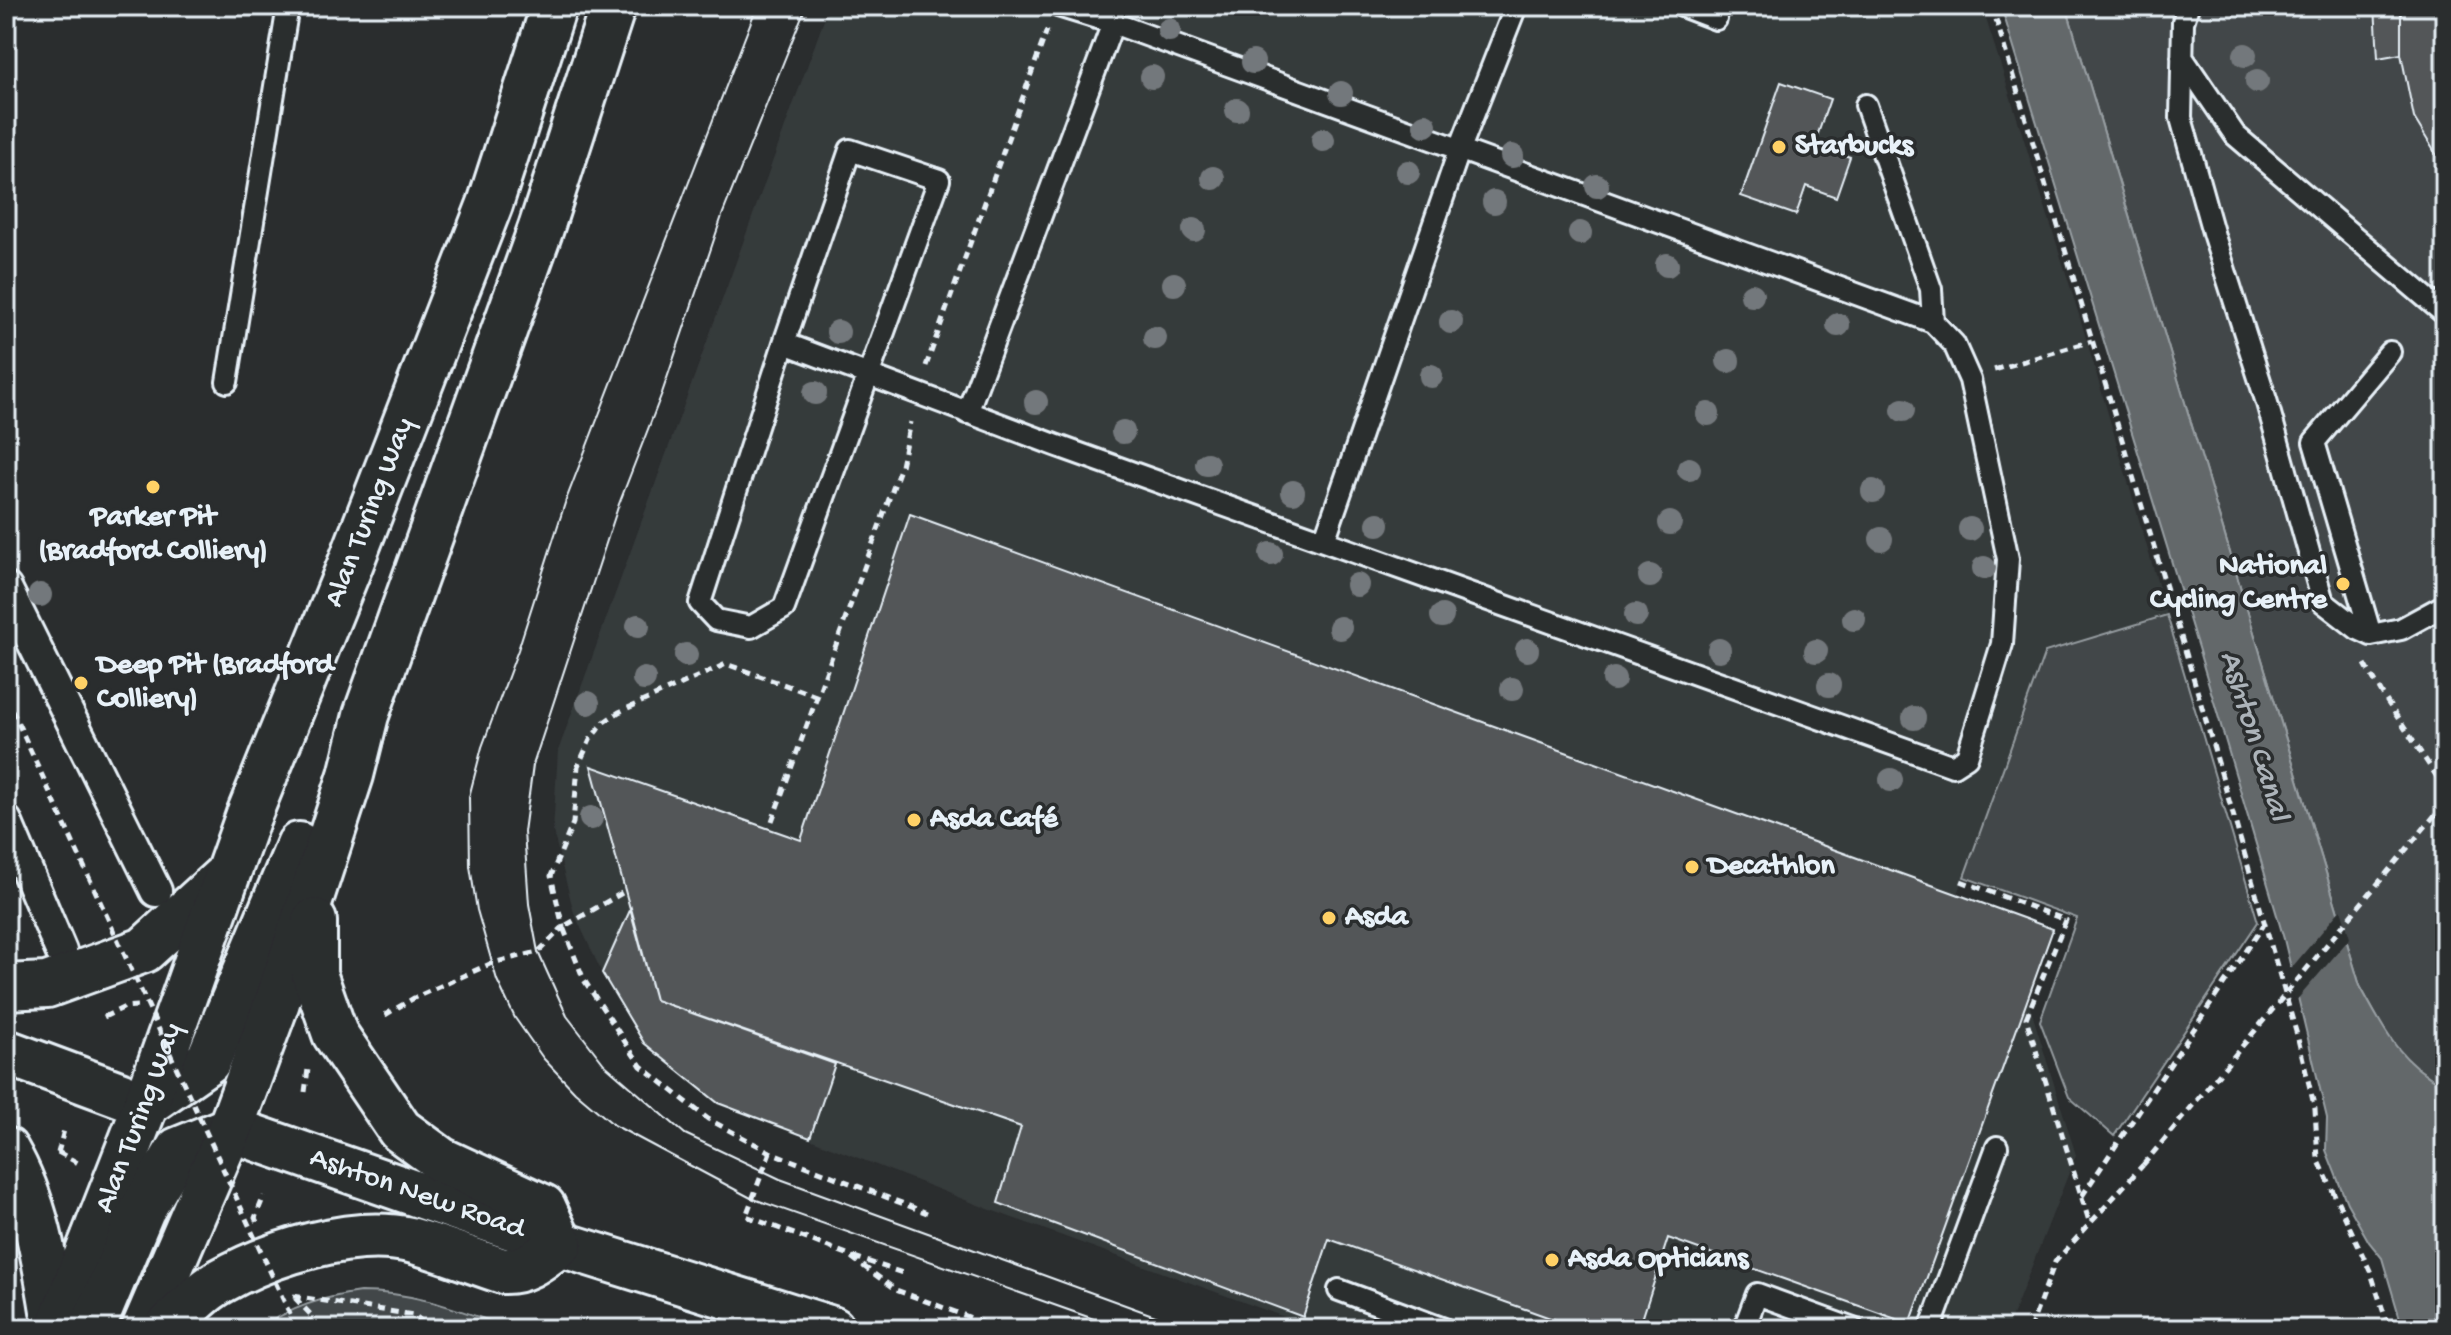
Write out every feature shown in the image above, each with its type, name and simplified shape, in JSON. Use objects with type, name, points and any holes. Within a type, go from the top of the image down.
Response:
[{"type":"main road","name":"Alan Turing Way","points":[[57,1329],[146,1104],[227,875],[490,204],[554,6]]},
{"type":"main road","name":"Alan Turing Way","points":[[144,1329],[230,1129],[277,1002],[351,775],[366,715],[541,228],[613,6]]},
{"type":"main road","points":[[146,1104],[208,1061],[323,786],[366,715]]},
{"type":"main road","points":[[6,987],[47,985],[144,950],[227,875]]},
{"type":"main road","points":[[166,1329],[220,1281],[276,1257],[345,1238],[408,1240],[503,1271],[533,1264],[560,1244],[543,1207],[441,1160],[400,1130],[340,1044],[314,974],[314,882]]},
{"type":"main road","name":"Ashton New Road","points":[[6,1052],[146,1104],[230,1129],[560,1244],[832,1329]]},
{"type":"main road","points":[[92,1329],[142,1210],[178,1150],[230,1129]]},
{"type":"main road","points":[[6,1150],[22,1177],[38,1229],[57,1329]]},
{"type":"street","points":[[6,588],[156,891]]},
{"type":"street","points":[[6,821],[61,951]]},
{"type":"lane","points":[[227,382],[288,6]]},
{"type":"lane","points":[[1324,541],[1459,151],[1516,6]]},
{"type":"lane","points":[[1682,6],[1716,19]]},
{"type":"lane","points":[[2188,6],[2183,22],[2181,118],[2323,602],[2358,629],[2371,635],[2401,629],[2445,605]]},
{"type":"lane","points":[[784,343],[867,372],[967,413],[1953,766],[1967,757],[2002,644],[2008,559],[1970,380],[1954,344],[1933,322],[1113,23],[1054,13]]},
{"type":"lane","points":[[967,413],[1113,23]]},
{"type":"lane","points":[[2182,57],[2235,135],[2445,314]]},
{"type":"lane","points":[[1866,105],[1931,289],[1933,322]]},
{"type":"lane","points":[[850,150],[939,180],[867,372],[784,608],[751,627],[716,620],[700,603],[850,150]]},
{"type":"lane","points":[[2371,635],[2314,442],[2390,352]]},
{"type":"lane","points":[[1930,1329],[1997,1147]]},
{"type":"lane","points":[[1339,1290],[1444,1329]]},
{"type":"lane","points":[[1744,1329],[1757,1294],[1853,1329]]},
{"type":"path","points":[[1992,6],[2265,923],[2315,1109],[2318,1159],[2371,1273],[2389,1329]]},
{"type":"path","points":[[772,821],[901,466],[917,392],[1054,13]]},
{"type":"path","points":[[1970,380],[2005,365],[2092,341]]},
{"type":"path","points":[[2335,611],[2384,697],[2445,789]]},
{"type":"path","points":[[819,697],[726,664],[633,705],[604,722],[582,753],[574,796],[573,823],[551,876],[563,927],[584,980],[641,1066],[708,1119],[770,1152],[927,1213]]},
{"type":"path","points":[[6,697],[293,1326],[328,1329]]},
{"type":"path","points":[[2030,1329],[2055,1262],[2143,1165],[2445,803]]},
{"type":"path","points":[[1961,881],[2066,920],[2026,1018],[2089,1221]]},
{"type":"path","points":[[385,1015],[414,998],[492,963],[538,952],[563,927],[622,893]]},
{"type":"path","points":[[2082,1197],[2265,923]]},
{"type":"path","points":[[104,1017],[125,1007],[156,1004]]},
{"type":"path","points":[[305,1092],[309,1063]]},
{"type":"path","points":[[53,1159],[64,1130]]},
{"type":"path","points":[[770,1152],[746,1216],[906,1274]]},
{"type":"path","points":[[847,1254],[896,1290],[1001,1329]]},
{"type":"path","points":[[307,1329],[312,1316],[293,1296],[414,1315],[431,1329]]},
{"type":"path","points":[[1232,1326],[1242,1329]]},
{"type":"shaded area","points":[[829,6],[1982,6],[2080,318],[2167,615],[2045,652],[1957,897],[2027,997],[2076,1155],[2007,1329],[1797,1329],[1773,1319],[1769,1329],[1317,1329],[991,1210],[718,1103],[644,1043],[602,973],[574,913],[553,831],[558,751]]},
{"type":"shaded area","name":"National Cycling Centre","points":[[2066,6],[2445,6],[2445,1058],[2434,1080],[2407,1061],[2388,1037],[2360,986]]},
{"type":"shaded area","points":[[2167,615],[2258,922],[2114,1136],[2069,1097],[2040,1021],[2077,918],[1964,877],[2045,652]]},
{"type":"shaded area","points":[[6,1209],[17,1269],[10,1329],[6,1329]]},
{"type":"shaded area","points":[[360,1292],[419,1299],[512,1329],[259,1329],[308,1304]]},
{"type":"water","name":"Ashton Canal","points":[[2001,6],[2066,6],[2360,986],[2394,1044],[2415,1066],[2445,1087],[2445,1329],[2403,1329],[2382,1258],[2347,1203],[2326,1150],[2327,1118],[2284,939]]},
{"type":"pier","points":[[2341,909],[2350,938],[2295,1002],[2288,972]]},
{"type":"building","points":[[2375,6],[2401,6],[2401,54],[2378,58]]},
{"type":"building","points":[[2401,6],[2445,6],[2445,169],[2414,118],[2401,54]]},
{"type":"building","points":[[1781,82],[1830,99],[1814,145],[1850,157],[1836,197],[1806,186],[1796,215],[1741,196]]},
{"type":"building","name":"Asda","points":[[910,514],[2053,929],[1910,1324],[1668,1238],[1639,1329],[1581,1329],[1329,1239],[1303,1317],[998,1203],[1021,1127],[655,1000],[591,766],[801,840]]},
{"type":"building","points":[[631,908],[655,1000],[835,1064],[810,1138],[718,1103],[644,1043],[602,973]]},
{"type":"tram line","points":[[757,6],[566,500],[518,650],[482,747],[469,797],[470,866],[477,910],[497,980],[515,1018],[543,1058],[575,1092],[614,1125],[751,1198],[1122,1329]]},
{"type":"tram line","points":[[806,6],[723,213],[662,393],[619,504],[533,765],[524,832],[529,904],[538,952],[567,1016],[604,1064],[685,1134],[780,1179],[1191,1329]]},
{"type":"place","name":"Starbucks","points":[[1779,147]]},
{"type":"place","name":"Parker Pit (Bradford Colliery)","points":[[153,487]]},
{"type":"place","name":"National Cycling Centre","points":[[2343,584]]},
{"type":"place","name":"Deep Pit (Bradford Colliery)","points":[[81,683]]},
{"type":"place","name":"Asda Café","points":[[914,820]]},
{"type":"place","name":"Decathlon","points":[[1692,867]]},
{"type":"place","name":"Asda","points":[[1329,918]]},
{"type":"place","name":"Asda Opticians","points":[[1552,1260]]}]
